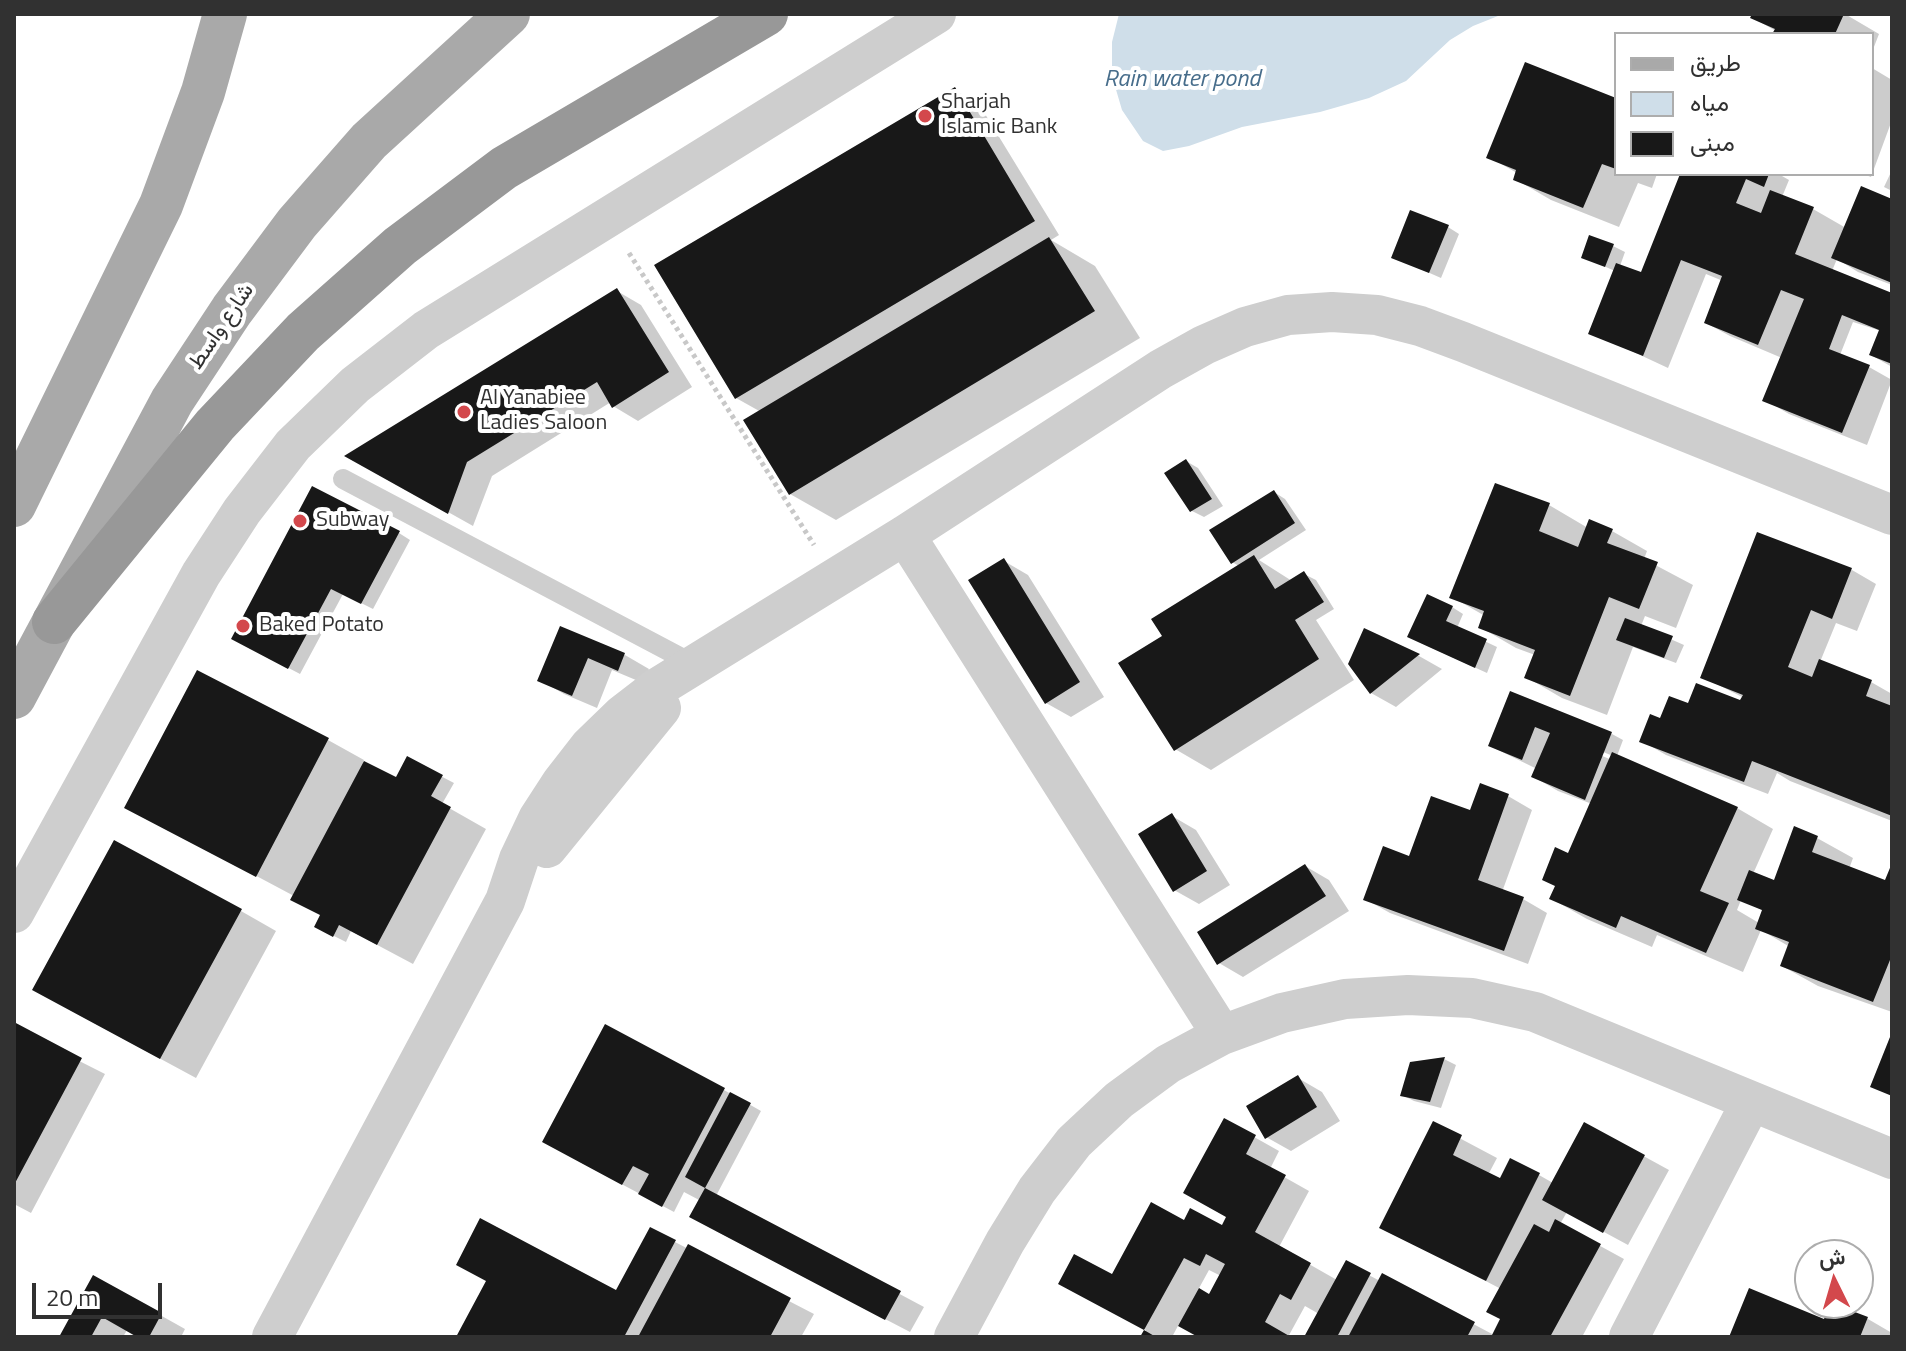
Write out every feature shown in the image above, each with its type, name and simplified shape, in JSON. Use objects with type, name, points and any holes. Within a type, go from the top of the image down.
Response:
[{"type":"highway","points":[[54,622],[215,425],[303,332],[400,246],[504,168],[766,14]]},
{"type":"main road","points":[[14,505],[161,205],[203,92],[225,14]]},
{"type":"main road","name":"شارع واسط","points":[[14,697],[172,401],[232,310],[287,235],[369,141],[508,14]]},
{"type":"street","points":[[14,913],[201,574],[242,511],[293,445],[355,385],[426,330],[936,14]]},
{"type":"street","points":[[272,1337],[505,901],[695,665],[836,579],[1161,369],[1204,345],[1245,327],[1288,315],[1332,312],[1377,315],[1463,342],[1892,515]]},
{"type":"street","points":[[905,535],[1222,1035]]},
{"type":"street","points":[[954,1337],[1037,1190],[1074,1142],[1119,1100],[1168,1064],[1222,1035],[1282,1013],[1345,999],[1408,995],[1472,998],[1535,1012],[1892,1159]]},
{"type":"street","points":[[1629,1337],[1751,1102]]},
{"type":"lane","points":[[343,479],[695,665]]},
{"type":"path","points":[[607,218],[836,579]]},
{"type":"water","name":"Rain water pond","points":[[1119,14],[1503,14],[1473,26],[1450,40],[1406,81],[1369,98],[1320,112],[1242,127],[1189,146],[1163,151],[1143,141],[1122,110],[1112,76],[1112,42]]},
{"type":"building","points":[[1752,14],[1844,14],[1836,32],[1773,32],[1775,29],[1750,18]]},
{"type":"building","points":[[1525,62],[1614,97],[1614,168],[1602,164],[1583,208],[1513,180],[1516,170],[1486,158]]},
{"type":"building","points":[[955,87],[1035,221],[735,399],[654,265]]},
{"type":"building","points":[[1679,176],[1768,176],[1764,187],[1746,179],[1736,203],[1761,213],[1770,190],[1814,207],[1795,254],[1892,293],[1892,364],[1869,355],[1879,330],[1842,315],[1829,349],[1870,365],[1842,433],[1762,401],[1804,299],[1781,290],[1758,345],[1704,323],[1722,276],[1681,260],[1643,356],[1588,334],[1616,263],[1641,272]]},
{"type":"building","points":[[1861,186],[1892,199],[1892,283],[1831,258]]},
{"type":"building","points":[[1410,210],[1449,225],[1429,273],[1391,258]]},
{"type":"building","points":[[1589,235],[1614,244],[1605,267],[1581,258]]},
{"type":"building","points":[[1049,237],[1095,311],[789,495],[743,420]]},
{"type":"building","points":[[617,288],[669,372],[612,408],[597,382],[467,462],[448,514],[344,456]]},
{"type":"building","points":[[1186,459],[1212,499],[1190,512],[1164,473]]},
{"type":"building","points":[[1495,483],[1550,503],[1539,531],[1578,547],[1589,519],[1613,529],[1607,543],[1658,562],[1639,609],[1609,597],[1570,696],[1524,678],[1535,650],[1478,628],[1484,611],[1449,598]]},
{"type":"building","points":[[312,486],[400,531],[361,604],[331,589],[288,669],[231,639]]},
{"type":"building","points":[[1274,490],[1295,523],[1231,564],[1209,530]]},
{"type":"building","points":[[1757,532],[1852,568],[1832,619],[1811,610],[1788,667],[1812,677],[1819,659],[1872,680],[1866,696],[1892,706],[1892,816],[1752,761],[1744,782],[1639,742],[1650,714],[1660,718],[1669,696],[1688,703],[1696,683],[1740,700],[1743,695],[1700,678]]},
{"type":"building","points":[[1254,555],[1275,589],[1304,571],[1324,602],[1295,620],[1319,659],[1174,751],[1118,663],[1162,636],[1151,619]]},
{"type":"building","points":[[1004,558],[1080,682],[1045,704],[968,580]]},
{"type":"building","points":[[1427,594],[1453,606],[1446,621],[1487,639],[1475,668],[1407,637]]},
{"type":"building","points":[[1625,618],[1673,636],[1664,658],[1616,640]]},
{"type":"building","points":[[560,626],[625,653],[618,671],[588,658],[572,696],[537,681]]},
{"type":"building","points":[[1364,628],[1420,654],[1370,694],[1348,664]]},
{"type":"building","points":[[197,670],[329,738],[256,877],[124,808]]},
{"type":"building","points":[[1510,691],[1612,732],[1585,800],[1531,777],[1550,733],[1535,727],[1522,760],[1488,746]]},
{"type":"building","points":[[1612,752],[1738,807],[1700,891],[1729,903],[1706,953],[1621,916],[1616,928],[1549,899],[1555,886],[1542,880],[1555,847],[1568,853]]},
{"type":"building","points":[[407,756],[443,775],[431,796],[451,807],[377,945],[339,925],[333,937],[314,927],[320,915],[290,900],[364,761],[396,777]]},
{"type":"building","points":[[1480,783],[1509,794],[1478,880],[1524,897],[1504,951],[1363,900],[1383,846],[1409,856],[1431,796],[1470,810]]},
{"type":"building","points":[[1172,813],[1207,871],[1173,892],[1138,834]]},
{"type":"building","points":[[1794,826],[1818,836],[1812,852],[1885,880],[1892,863],[1892,955],[1873,1002],[1780,966],[1789,942],[1755,929],[1762,910],[1737,900],[1749,870],[1774,880]]},
{"type":"building","points":[[114,840],[242,909],[160,1059],[32,990]]},
{"type":"building","points":[[1305,864],[1326,896],[1217,965],[1197,932]]},
{"type":"building","points":[[14,1022],[82,1058],[14,1185]]},
{"type":"building","points":[[605,1024],[725,1088],[662,1207],[638,1194],[649,1174],[633,1166],[622,1185],[542,1142]]},
{"type":"building","points":[[1892,1032],[1892,1096],[1870,1087]]},
{"type":"building","points":[[1445,1057],[1430,1102],[1400,1096],[1410,1062]]},
{"type":"building","points":[[1298,1075],[1317,1107],[1265,1139],[1246,1106]]},
{"type":"building","points":[[730,1092],[751,1103],[705,1188],[685,1177]]},
{"type":"building","points":[[1224,1118],[1256,1135],[1246,1154],[1286,1175],[1255,1232],[1311,1263],[1291,1300],[1280,1294],[1265,1322],[1291,1337],[1198,1337],[1178,1326],[1199,1288],[1209,1294],[1225,1264],[1206,1254],[1200,1266],[1184,1258],[1144,1330],[1058,1284],[1074,1254],[1112,1274],[1151,1202],[1184,1220],[1190,1208],[1222,1225],[1226,1217],[1183,1193]]},
{"type":"building","points":[[1433,1121],[1462,1135],[1453,1155],[1500,1178],[1510,1158],[1540,1173],[1486,1281],[1379,1228]]},
{"type":"building","points":[[1584,1122],[1645,1155],[1603,1233],[1542,1200]]},
{"type":"building","points":[[705,1188],[901,1291],[885,1320],[689,1217]]},
{"type":"building","points":[[480,1218],[616,1290],[650,1227],[676,1240],[624,1337],[456,1337],[486,1281],[456,1265]]},
{"type":"building","points":[[1555,1219],[1601,1244],[1550,1337],[1491,1337],[1500,1319],[1486,1312],[1534,1224],[1549,1232]]},
{"type":"building","points":[[688,1244],[791,1298],[770,1337],[638,1337]]},
{"type":"building","points":[[1346,1260],[1371,1273],[1337,1337],[1304,1337]]},
{"type":"building","points":[[1382,1273],[1475,1322],[1467,1337],[1348,1337]]},
{"type":"building","points":[[93,1275],[162,1313],[149,1337],[137,1337],[102,1317],[91,1337],[59,1337]]},
{"type":"building","points":[[1749,1288],[1794,1307],[1794,1319],[1867,1319],[1860,1337],[1729,1337]]},
{"type":"building","points":[[1144,1330],[1156,1337],[1140,1337]]},
{"type":"place","name":"Sharjah Islamic Bank","points":[[925,116]]},
{"type":"place","name":"Al Yanabiee Ladies Saloon","points":[[464,412]]},
{"type":"place","name":"Subway","points":[[300,521]]},
{"type":"place","name":"Baked Potato","points":[[243,626]]}]
